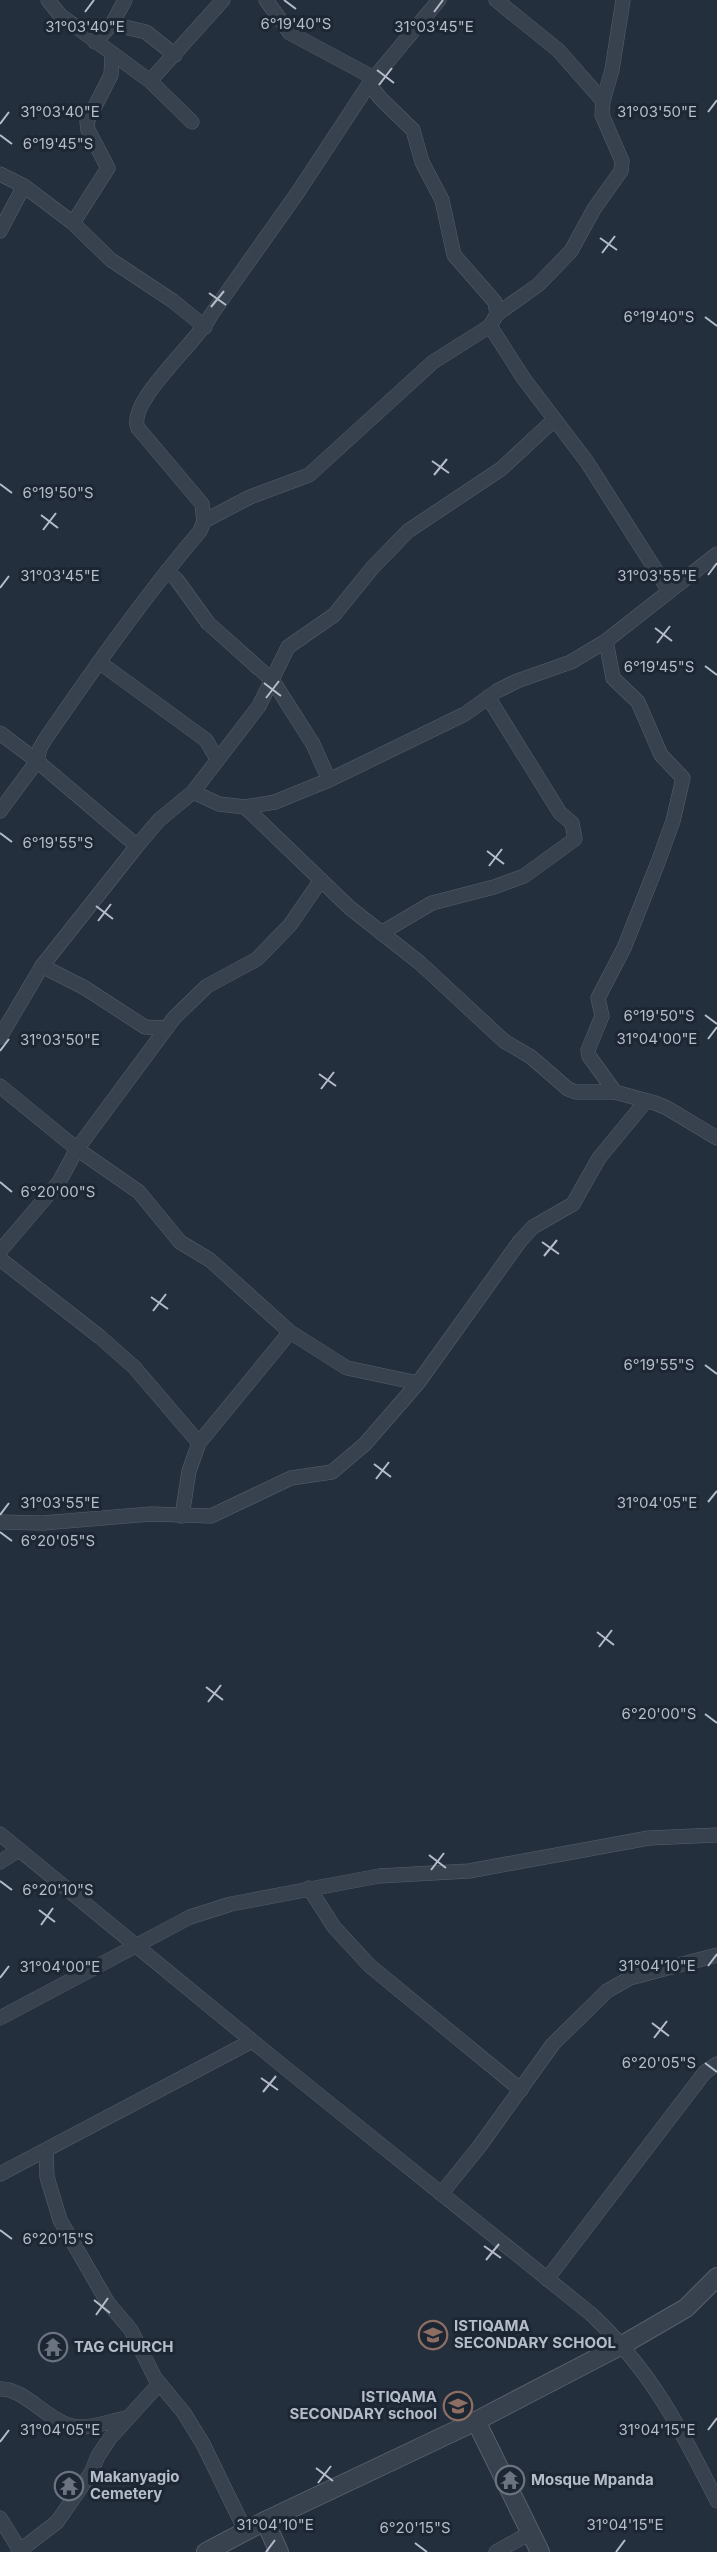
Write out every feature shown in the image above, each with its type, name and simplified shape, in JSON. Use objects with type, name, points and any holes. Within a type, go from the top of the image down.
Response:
[{"type":"street","points":[[48,0],[60,15],[150,81],[192,122]]},
{"type":"street","points":[[94,42],[112,24],[124,0]]},
{"type":"street","points":[[150,81],[224,0]]},
{"type":"street","points":[[266,0],[290,33],[371,81],[381,99],[413,130],[422,162],[442,200],[454,255],[495,302],[493,320],[554,420],[587,462],[669,591]]},
{"type":"street","points":[[0,811],[37,761],[40,747],[99,662],[200,531],[204,521],[202,504],[135,423],[138,413],[154,386],[206,327],[218,305],[298,192],[371,81],[439,0]]},
{"type":"street","points":[[496,0],[558,50],[603,100]]},
{"type":"street","points":[[204,521],[250,497],[309,475],[433,362],[538,285],[571,251],[594,209],[621,171],[622,161],[602,115],[623,0]]},
{"type":"street","points":[[112,24],[146,32],[175,54]]},
{"type":"street","points":[[73,223],[108,168],[88,130],[87,122],[111,75],[112,55]]},
{"type":"street","points":[[0,174],[24,186],[73,223],[111,260],[173,301],[206,327]]},
{"type":"street","points":[[0,231],[24,186]]},
{"type":"street","points":[[0,1036],[42,966],[136,846],[159,820],[193,792],[259,706],[288,646],[334,615],[373,567],[408,531],[501,469],[554,420]]},
{"type":"street","points":[[193,792],[219,804],[244,807],[275,802],[329,780],[465,714],[488,697],[517,681],[571,662],[606,641],[717,555]]},
{"type":"street","points":[[167,571],[177,580],[208,622],[273,681],[313,744],[329,780]]},
{"type":"street","points":[[606,641],[613,678],[638,702],[661,754],[683,778],[673,821],[657,865],[624,948],[598,998],[602,1016],[588,1050],[589,1056],[615,1092]]},
{"type":"street","points":[[99,662],[206,740],[217,759]]},
{"type":"street","points":[[381,933],[432,903],[494,887],[524,876],[575,839],[576,830],[572,823],[555,805],[488,697]]},
{"type":"street","points":[[0,733],[37,761],[136,846]]},
{"type":"street","points":[[244,807],[350,908],[420,963],[504,1041],[531,1057],[568,1089],[576,1092],[615,1092],[646,1101],[667,1108],[717,1138]]},
{"type":"street","points":[[0,1251],[59,1182],[77,1149],[167,1028],[207,986],[257,959],[290,925],[321,880]]},
{"type":"street","points":[[42,966],[85,988],[145,1027],[167,1028]]},
{"type":"street","points":[[0,1086],[77,1149],[139,1192],[180,1242],[210,1260],[290,1332],[347,1368],[418,1383]]},
{"type":"street","points":[[0,1522],[43,1523],[151,1514],[211,1516],[291,1478],[333,1472],[365,1444],[418,1383],[520,1241],[533,1227],[573,1204],[599,1158],[646,1101]]},
{"type":"street","points":[[0,1259],[100,1337],[134,1367],[199,1443]]},
{"type":"street","points":[[182,1516],[189,1471],[199,1443],[290,1332]]},
{"type":"street","points":[[0,1834],[252,2041],[547,2278],[624,2344],[677,2420],[717,2501]]},
{"type":"street","points":[[0,2018],[135,1944],[206,1911],[309,1888],[379,1876],[470,1871],[649,1838],[717,1835]]},
{"type":"street","points":[[0,1862],[19,1850]]},
{"type":"street","points":[[309,1888],[334,1927],[370,1966],[521,2090]]},
{"type":"street","points":[[441,2194],[554,2044],[607,1991],[630,1978],[717,1955]]},
{"type":"street","points":[[0,2174],[252,2041]]},
{"type":"street","points":[[547,2278],[705,2073],[717,2064]]},
{"type":"street","points":[[46,2150],[46,2178],[60,2220],[108,2303],[131,2330],[143,2358],[159,2384],[184,2413],[203,2444],[246,2532]]},
{"type":"street","points":[[206,2552],[265,2521],[476,2421],[624,2344],[686,2308],[717,2277]]},
{"type":"street","points":[[0,2518],[20,2552],[57,2522],[92,2473],[103,2447],[159,2384]]},
{"type":"street","points":[[0,2389],[14,2392],[68,2424],[81,2427],[128,2418]]},
{"type":"street","points":[[476,2421],[540,2552]]},
{"type":"street","points":[[265,2521],[279,2552]]},
{"type":"street","points":[[496,2552],[530,2533]]},
{"type":"place","name":"ISTIQAMA SECONDARY SCHOOL","points":[[433,2335]]},
{"type":"place","name":"TAG CHURCH","points":[[53,2347]]},
{"type":"place","name":"ISTIQAMA SECONDARY school","points":[[458,2406]]},
{"type":"place","name":"Mosque Mpanda","points":[[510,2480]]},
{"type":"place","name":"Makanyagio Cemetery","points":[[69,2486]]}]
